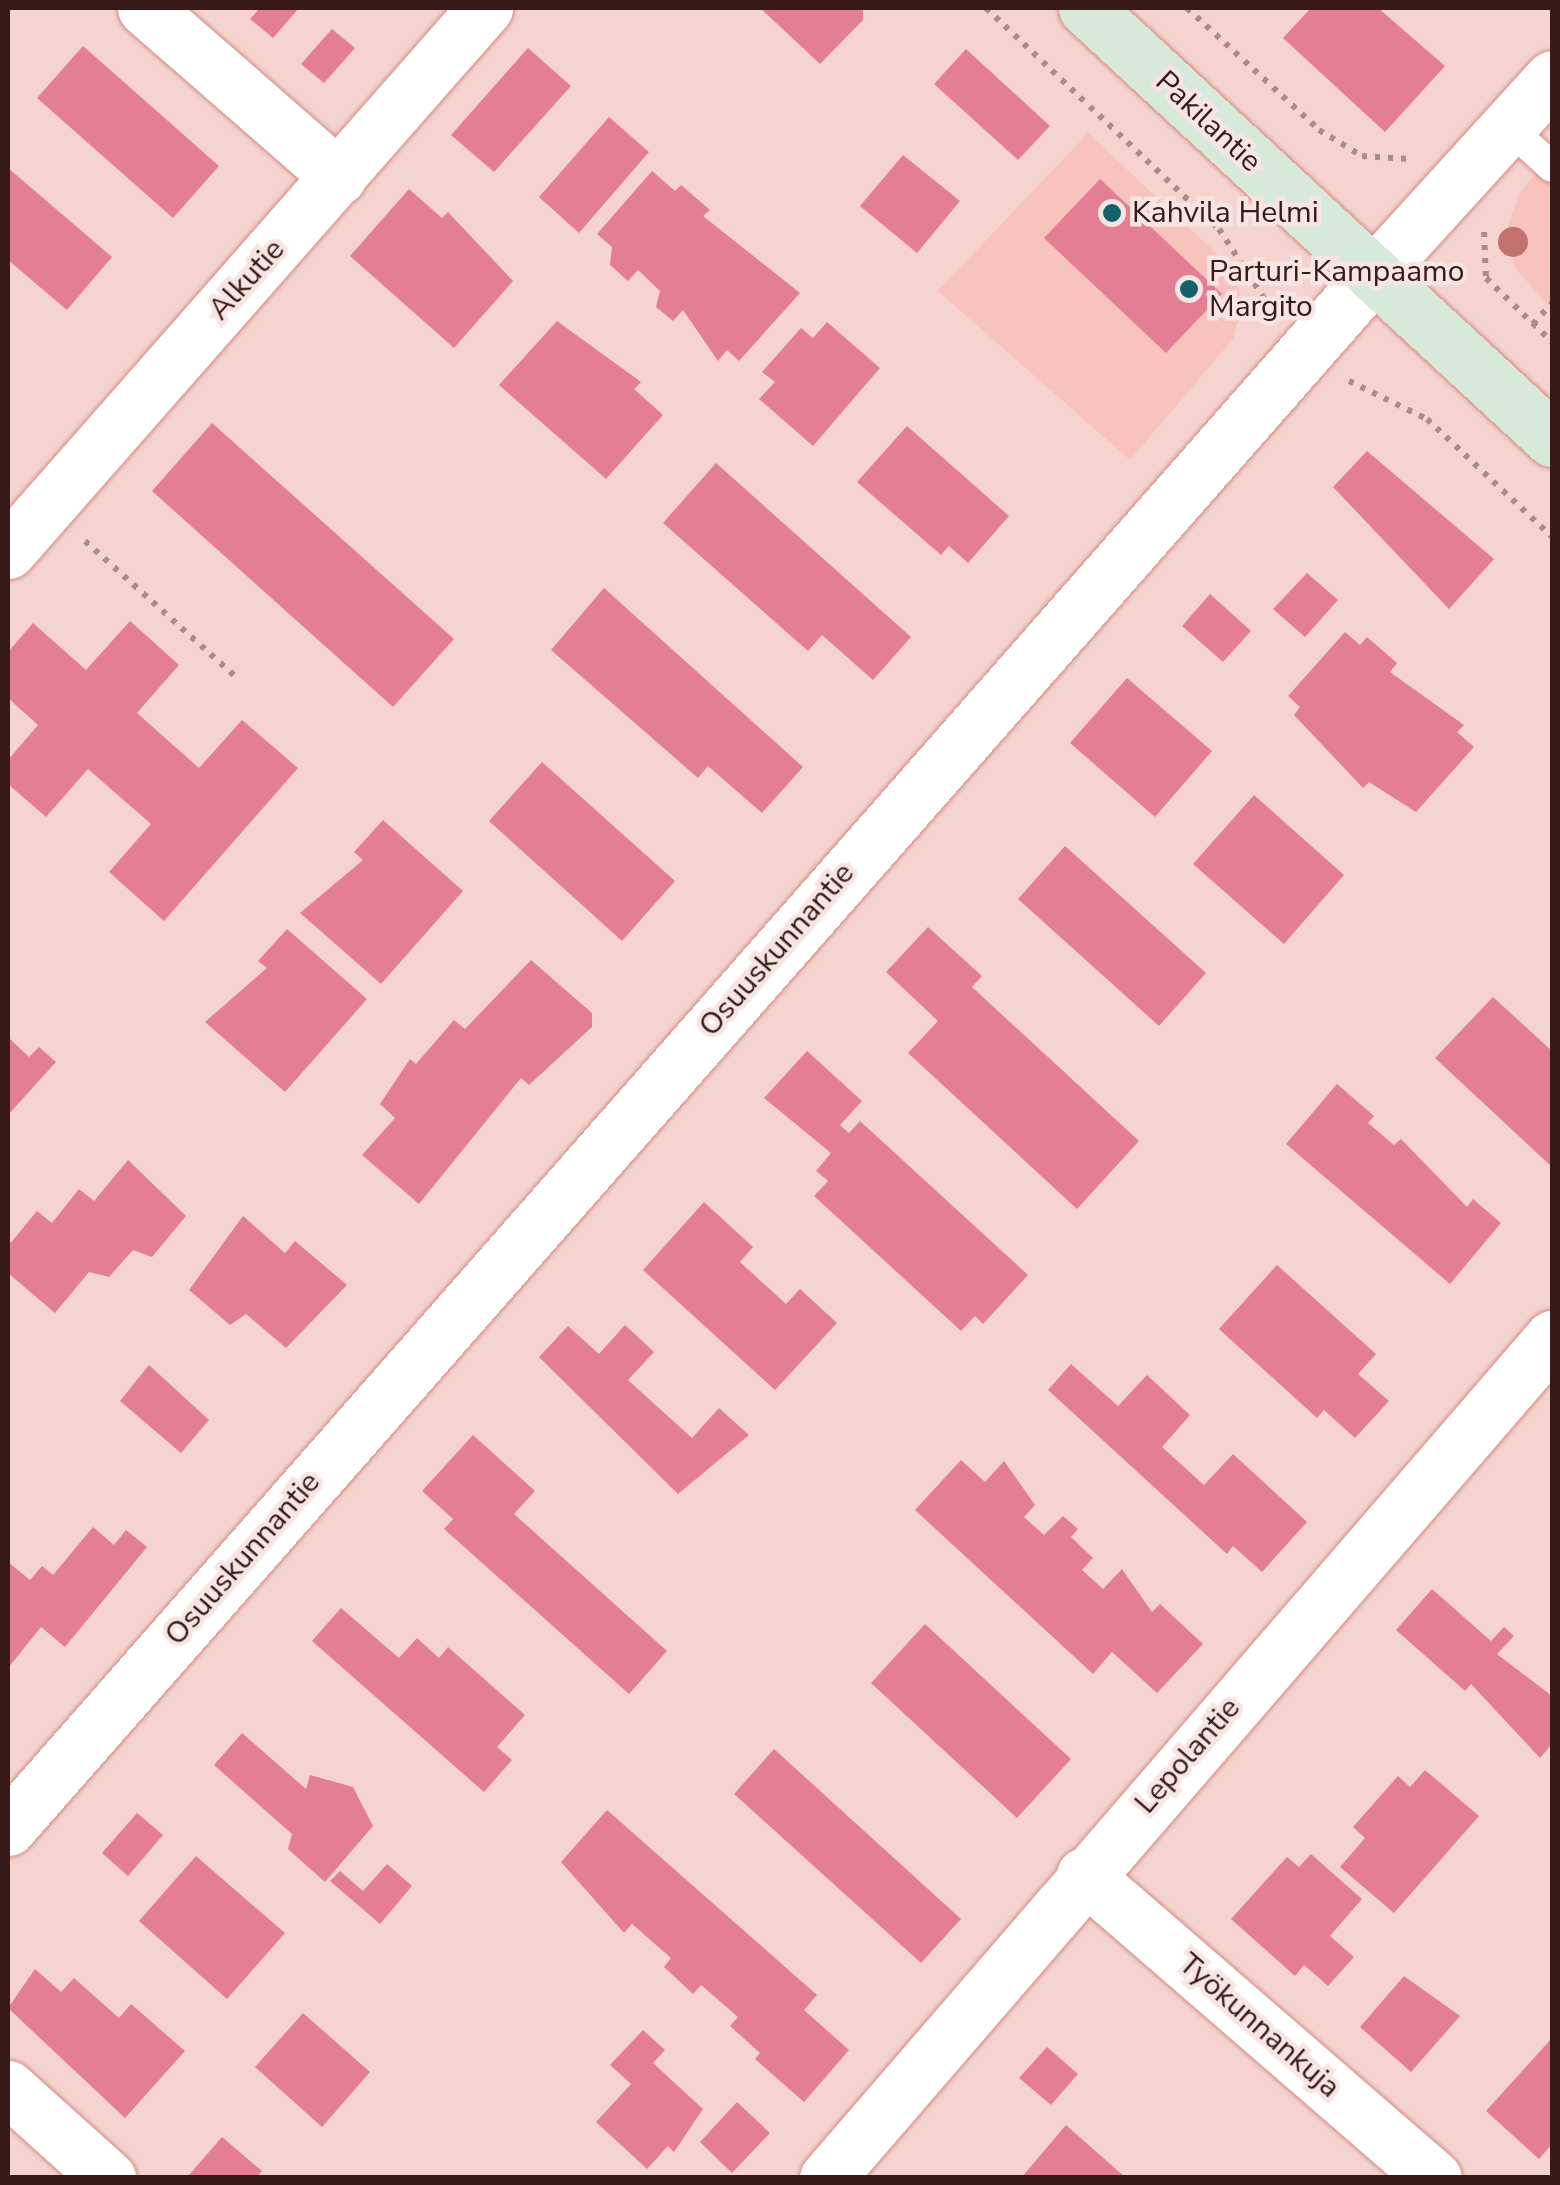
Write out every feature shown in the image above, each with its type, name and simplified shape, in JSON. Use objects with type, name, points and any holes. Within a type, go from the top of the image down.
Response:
[{"type":"main road","name":"Pakilantie","points":[[1086,8],[1552,439]]},
{"type":"street","points":[[146,8],[340,177]]},
{"type":"street","name":"Alkutie","points":[[8,551],[485,8]]},
{"type":"street","name":"Osuuskunnantie","points":[[8,1828],[1308,345],[1552,78]]},
{"type":"street","name":"Lepolantie","points":[[826,2178],[1552,1338]]},
{"type":"street","name":"Työkunnankuja","points":[[1084,1875],[1434,2178]]},
{"type":"street","points":[[8,2088],[108,2178]]},
{"type":"lane","points":[[1508,127],[1552,167]]},
{"type":"path","points":[[986,8],[1219,229],[1249,265],[1258,298],[1308,345],[1356,386],[1426,419],[1552,537]]},
{"type":"path","points":[[1186,8],[1319,130],[1362,156],[1420,160],[1484,218],[1486,278],[1552,342]]},
{"type":"path","points":[[1533,324],[1552,302]]},
{"type":"path","points":[[46,506],[235,676]]},
{"type":"shaded area","points":[[1088,133],[1230,266],[1243,302],[1233,339],[1130,460],[938,291]]},
{"type":"shaded area","points":[[1552,154],[1552,309],[1515,268],[1507,229],[1520,192]]},
{"type":"building","points":[[260,8],[299,8],[273,38],[250,19]]},
{"type":"building","points":[[760,8],[863,8],[863,20],[820,64]]},
{"type":"building","points":[[1311,8],[1378,8],[1445,66],[1385,132],[1283,38]]},
{"type":"building","points":[[332,29],[355,48],[324,83],[301,64]]},
{"type":"building","points":[[83,46],[219,166],[173,218],[37,98]]},
{"type":"building","points":[[528,48],[571,86],[494,172],[451,135]]},
{"type":"building","points":[[966,49],[1050,126],[1018,160],[934,84]]},
{"type":"building","points":[[609,117],[649,152],[579,233],[539,197]]},
{"type":"building","points":[[903,155],[960,201],[917,253],[860,206]]},
{"type":"building","points":[[8,168],[112,257],[67,310],[8,260]]},
{"type":"building","points":[[652,171],[675,191],[681,185],[710,210],[703,216],[800,293],[739,361],[727,350],[718,361],[683,310],[673,321],[656,307],[660,291],[638,270],[628,281],[610,265],[612,247],[597,234]]},
{"type":"building","points":[[1100,179],[1222,294],[1166,353],[1044,238]]},
{"type":"building","points":[[409,189],[442,218],[448,212],[513,281],[454,348],[350,256]]},
{"type":"building","points":[[557,321],[641,382],[634,389],[663,415],[606,479],[499,385]]},
{"type":"building","points":[[827,322],[880,368],[813,446],[759,399],[775,382],[762,372],[801,328],[813,338]]},
{"type":"building","points":[[212,423],[454,639],[393,707],[152,491]]},
{"type":"building","points":[[907,426],[1009,516],[968,563],[949,546],[941,555],[857,482]]},
{"type":"building","points":[[1367,451],[1494,559],[1449,609],[1333,487]]},
{"type":"building","points":[[716,463],[911,637],[873,680],[822,635],[808,651],[663,523]]},
{"type":"building","points":[[1307,573],[1338,600],[1305,637],[1273,609]]},
{"type":"building","points":[[604,588],[803,767],[762,813],[708,766],[698,778],[551,650]]},
{"type":"building","points":[[1210,594],[1251,631],[1223,662],[1182,626]]},
{"type":"building","points":[[130,621],[179,665],[137,713],[199,768],[242,720],[298,768],[164,921],[109,872],[151,824],[88,769],[46,817],[8,784],[8,760],[38,725],[8,698],[8,652],[33,623],[86,670]]},
{"type":"building","points":[[1345,632],[1360,645],[1367,637],[1397,663],[1390,672],[1464,725],[1457,732],[1474,747],[1416,812],[1369,782],[1363,788],[1294,715],[1300,707],[1288,696]]},
{"type":"building","points":[[1127,678],[1212,751],[1155,817],[1070,743]]},
{"type":"building","points":[[542,762],[675,881],[622,941],[489,821]]},
{"type":"building","points":[[1254,795],[1344,875],[1284,944],[1193,864]]},
{"type":"building","points":[[383,820],[463,891],[381,984],[300,913],[363,860],[354,852]]},
{"type":"building","points":[[1065,846],[1206,973],[1159,1026],[1018,899]]},
{"type":"building","points":[[928,927],[982,976],[972,987],[1139,1141],[1077,1209],[908,1053],[938,1021],[886,972]]},
{"type":"building","points":[[287,929],[367,999],[285,1092],[205,1022],[267,968],[258,961]]},
{"type":"building","points":[[531,960],[592,1013],[592,1027],[529,1085],[521,1078],[419,1204],[362,1155],[395,1118],[380,1104],[410,1059],[416,1064],[454,1020],[465,1029]]},
{"type":"building","points":[[1493,997],[1552,1051],[1552,1167],[1435,1058]]},
{"type":"building","points":[[8,1037],[29,1057],[39,1047],[56,1062],[8,1115]]},
{"type":"building","points":[[807,1051],[862,1101],[840,1125],[849,1133],[860,1121],[1028,1275],[983,1324],[975,1316],[961,1331],[814,1196],[828,1181],[816,1171],[831,1153],[764,1098]]},
{"type":"building","points":[[1337,1084],[1374,1116],[1368,1123],[1394,1145],[1401,1139],[1467,1207],[1473,1199],[1501,1223],[1450,1284],[1286,1144]]},
{"type":"building","points":[[128,1160],[186,1216],[152,1257],[133,1250],[109,1277],[89,1272],[55,1313],[8,1273],[8,1246],[37,1211],[52,1223],[79,1189],[94,1201]]},
{"type":"building","points":[[704,1202],[753,1247],[740,1262],[786,1304],[800,1289],[837,1323],[775,1390],[643,1270]]},
{"type":"building","points":[[243,1216],[285,1253],[295,1241],[347,1285],[286,1348],[246,1314],[230,1325],[189,1290]]},
{"type":"building","points":[[1277,1265],[1376,1354],[1358,1374],[1389,1401],[1355,1438],[1324,1410],[1317,1418],[1219,1329]]},
{"type":"building","points":[[625,1325],[654,1352],[628,1380],[692,1438],[719,1408],[749,1435],[678,1494],[539,1357],[568,1326],[599,1354]]},
{"type":"building","points":[[1071,1364],[1118,1406],[1147,1375],[1190,1415],[1162,1447],[1204,1485],[1233,1454],[1307,1522],[1262,1572],[1233,1546],[1227,1554],[1048,1390]]},
{"type":"building","points":[[149,1365],[209,1420],[181,1453],[120,1401]]},
{"type":"building","points":[[473,1435],[535,1491],[514,1514],[667,1651],[629,1694],[444,1529],[453,1519],[422,1491]]},
{"type":"building","points":[[961,1460],[985,1482],[1004,1461],[1035,1505],[1024,1517],[1044,1535],[1063,1516],[1078,1529],[1071,1537],[1093,1558],[1082,1570],[1103,1589],[1122,1569],[1152,1612],[1160,1604],[1203,1644],[1157,1693],[1112,1652],[1093,1674],[915,1510]]},
{"type":"building","points":[[93,1527],[114,1545],[126,1530],[147,1547],[65,1647],[41,1627],[8,1668],[8,1562],[30,1580],[42,1566],[53,1575]]},
{"type":"building","points":[[1432,1589],[1491,1641],[1504,1627],[1514,1636],[1497,1654],[1552,1696],[1552,1744],[1540,1758],[1471,1684],[1465,1691],[1396,1630]]},
{"type":"building","points":[[341,1608],[399,1658],[417,1638],[439,1658],[448,1647],[525,1715],[497,1747],[512,1760],[484,1792],[312,1641]]},
{"type":"building","points":[[925,1624],[1071,1759],[1017,1818],[871,1683]]},
{"type":"building","points":[[242,1733],[306,1789],[310,1775],[353,1787],[373,1826],[325,1882],[288,1849],[292,1834],[214,1765]]},
{"type":"building","points":[[774,1749],[961,1919],[921,1963],[734,1794]]},
{"type":"building","points":[[1425,1770],[1479,1816],[1394,1913],[1340,1867],[1365,1838],[1353,1827],[1398,1776],[1410,1787]]},
{"type":"building","points":[[607,1810],[817,1995],[804,2010],[849,2050],[804,2102],[755,2059],[760,2053],[730,2026],[738,2017],[701,1985],[693,1994],[664,1967],[671,1958],[632,1924],[624,1933],[561,1862]]},
{"type":"building","points":[[137,1813],[163,1835],[128,1876],[102,1853]]},
{"type":"building","points":[[1311,1854],[1362,1899],[1330,1936],[1354,1957],[1328,1986],[1304,1965],[1295,1976],[1231,1919],[1287,1857],[1299,1867]]},
{"type":"building","points":[[196,1856],[285,1933],[227,1999],[139,1921]]},
{"type":"building","points":[[387,1864],[412,1886],[380,1924],[330,1881],[340,1871],[363,1891]]},
{"type":"building","points":[[35,1969],[61,1992],[74,1978],[119,2018],[131,2004],[185,2051],[125,2118],[8,2008]]},
{"type":"building","points":[[1404,1976],[1460,2016],[1411,2072],[1360,2027]]},
{"type":"building","points":[[303,2013],[370,2072],[322,2127],[255,2067]]},
{"type":"building","points":[[643,2030],[665,2050],[653,2063],[703,2109],[674,2152],[668,2146],[647,2169],[596,2122],[631,2084],[610,2065]]},
{"type":"building","points":[[1552,2038],[1552,2144],[1539,2159],[1486,2111]]},
{"type":"building","points":[[1047,2047],[1078,2074],[1051,2105],[1019,2078]]},
{"type":"building","points":[[737,2102],[770,2133],[732,2173],[700,2142]]},
{"type":"building","points":[[1066,2125],[1126,2178],[1021,2178]]},
{"type":"building","points":[[222,2137],[262,2171],[256,2178],[189,2175]]},
{"type":"place","name":"Kahvila Helmi","points":[[1112,213]]},
{"type":"place","name":"Parturi-Kampaamo Margito","points":[[1189,289]]}]
